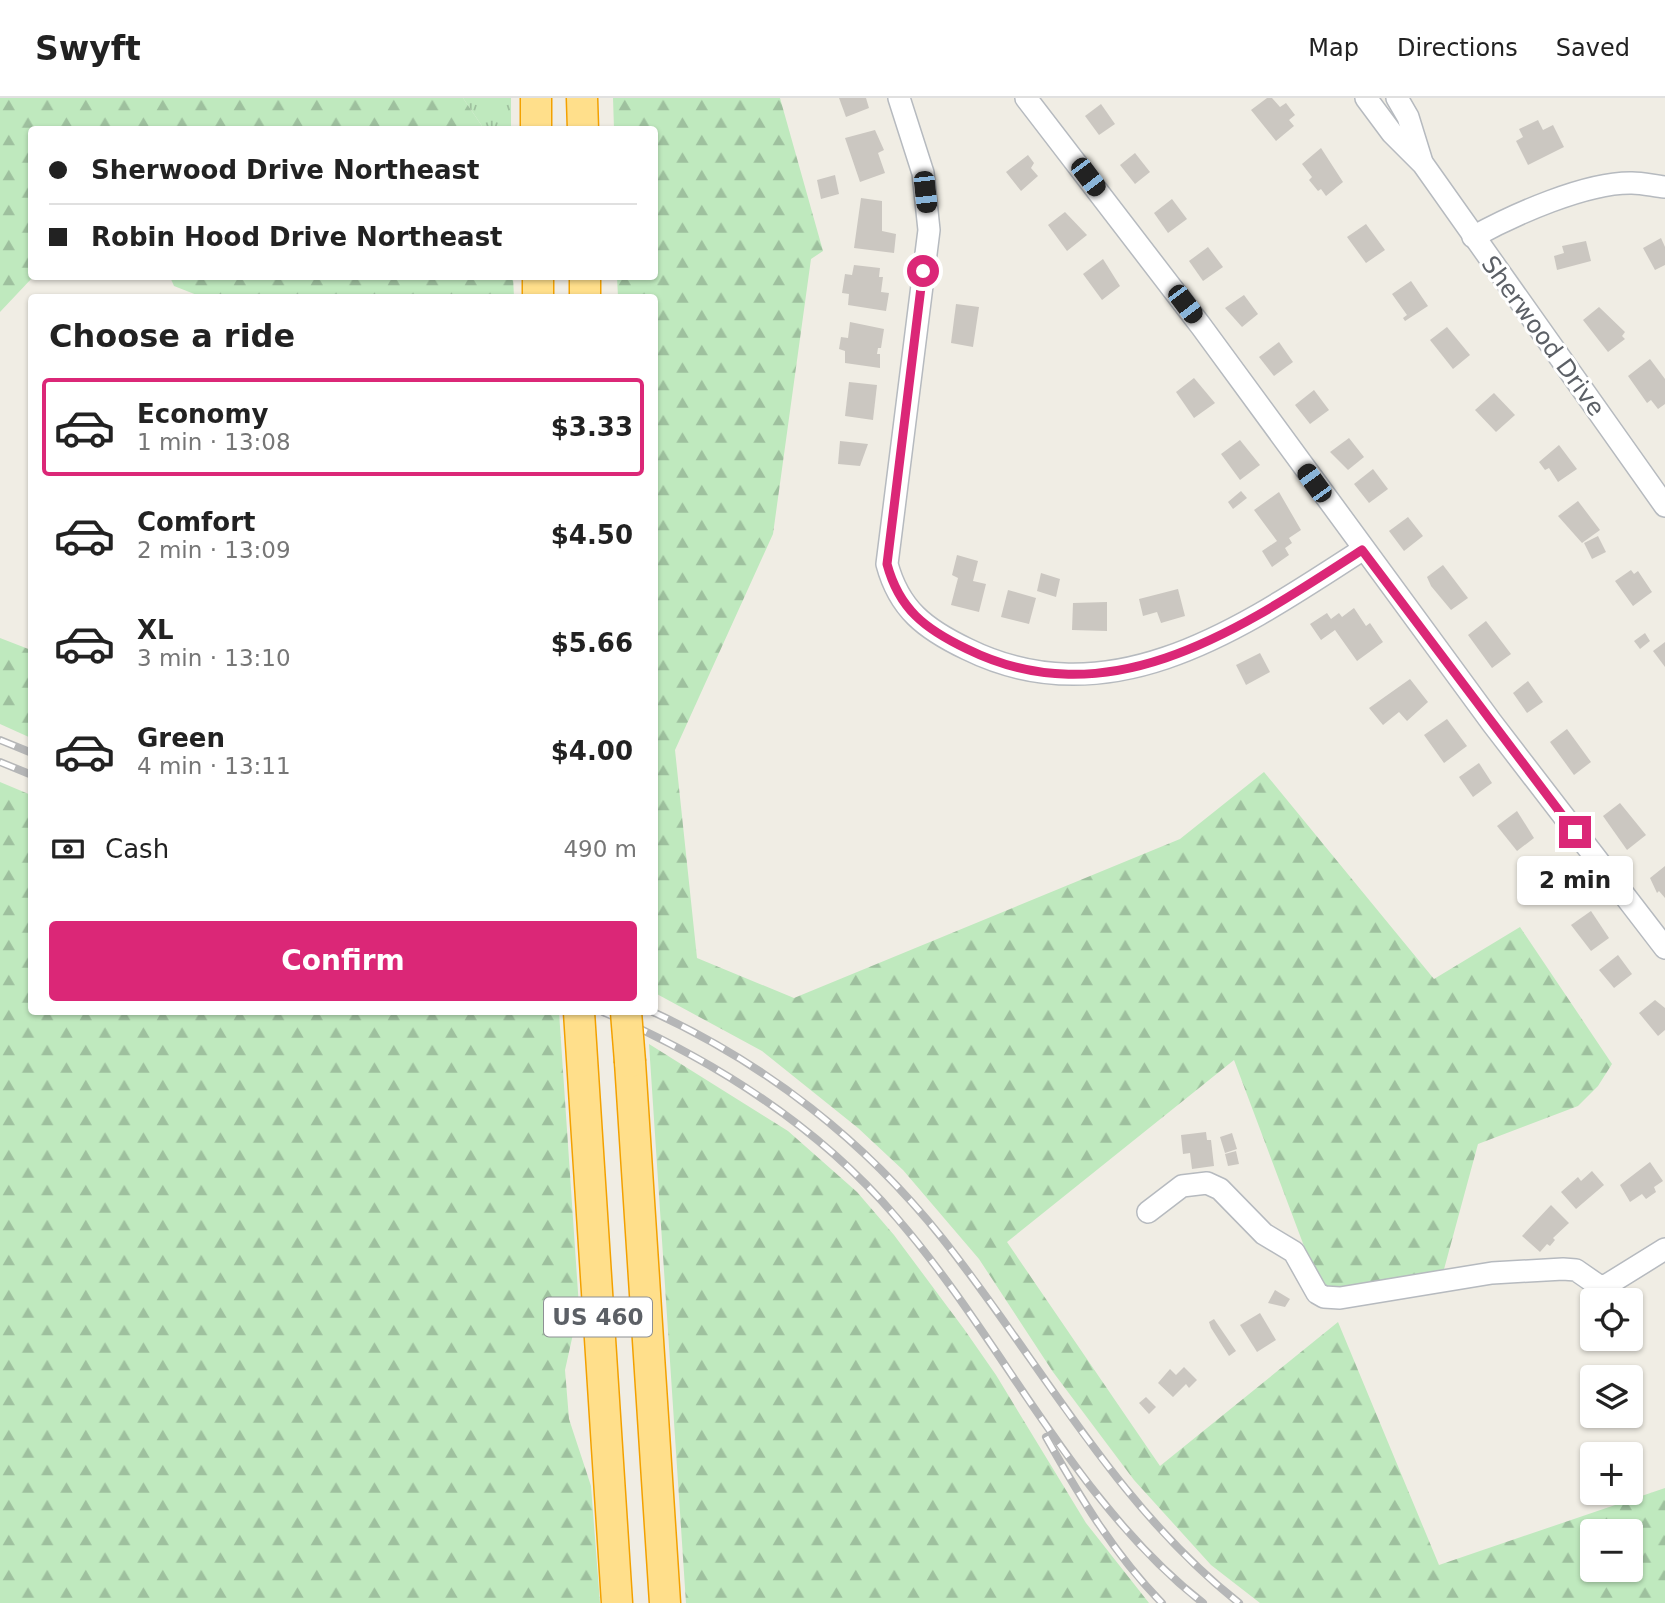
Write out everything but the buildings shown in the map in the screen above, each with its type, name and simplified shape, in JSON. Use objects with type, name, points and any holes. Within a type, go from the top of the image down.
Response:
[{"type":"highway","points":[[536,98],[536,126]]},
{"type":"highway","points":[[582,98],[583,126]]},
{"type":"highway","name":"US 460","points":[[626,1015],[665,1603]]},
{"type":"highway","name":"US 460","points":[[579,1021],[617,1603]]},
{"type":"street","points":[[899,98],[923,173],[929,230],[887,564],[894,591],[915,616],[949,641],[993,662],[1046,674],[1091,675],[1141,668],[1255,617],[1362,550]]},
{"type":"street","points":[[1026,98],[1201,326],[1362,550],[1665,948]]},
{"type":"street","name":"Sherwood Drive","points":[[1366,98],[1392,133],[1423,164],[1665,506]]},
{"type":"street","name":"Sherwood Drive","points":[[1396,98],[1408,117],[1423,164]]},
{"type":"street","points":[[1473,237],[1513,215],[1592,189],[1631,183],[1665,187]]},
{"type":"street","points":[[1148,1212],[1182,1186],[1207,1183],[1220,1189],[1264,1234],[1294,1252],[1317,1293],[1324,1297],[1398,1291],[1492,1273],[1563,1269],[1576,1270],[1602,1288],[1665,1249]]},
{"type":"green space","points":[[0,98],[463,98],[482,126],[28,126],[28,280],[30,280],[0,312]]},
{"type":"green space","points":[[463,98],[511,98],[511,126],[482,126]]},
{"type":"green space","points":[[613,98],[780,98],[823,251],[811,259],[773,534],[675,750],[697,958],[794,998],[1180,839],[1264,772],[1434,979],[1520,927],[1612,1064],[1598,1086],[1578,1106],[1478,1144],[1443,1273],[1334,1292],[1319,1286],[1234,1060],[1007,1242],[1160,1466],[1338,1322],[1439,1565],[1615,1505],[1643,1505],[1643,1495],[1665,1488],[1665,1603],[1260,1603],[1211,1565],[1134,1480],[1053,1372],[979,1259],[903,1170],[858,1128],[762,1051],[658,995],[658,294],[618,294],[617,280],[658,280],[658,126],[614,126]]},
{"type":"green space","points":[[171,280],[513,280],[514,294],[194,294],[174,286]]},
{"type":"green space","points":[[0,638],[28,649],[28,737],[0,724]]},
{"type":"green space","points":[[0,782],[28,794],[28,1015],[559,1015],[579,1307],[565,1370],[569,1419],[591,1486],[600,1603],[0,1603]]},
{"type":"green space","points":[[649,1044],[788,1131],[857,1192],[894,1235],[964,1329],[996,1375],[1086,1523],[1149,1603],[686,1603]]},
{"type":"railway","points":[[0,740],[28,751]]},
{"type":"railway","points":[[0,762],[28,773]]},
{"type":"railway","points":[[658,1014],[695,1033],[774,1081],[811,1108],[880,1169],[942,1238],[1116,1476],[1194,1564],[1239,1603]]},
{"type":"railway","points":[[609,1015],[684,1051],[762,1098],[798,1124],[865,1184],[935,1265],[1041,1418],[1115,1517],[1157,1562],[1203,1603]]},
{"type":"railway","points":[[1046,1437],[1113,1545],[1162,1603]]},
{"type":"route","points":[[923,271],[889,529],[887,564],[894,591],[915,616],[949,641],[993,662],[1046,674],[1091,675],[1141,668],[1255,617],[1362,550],[1575,832]]}]
